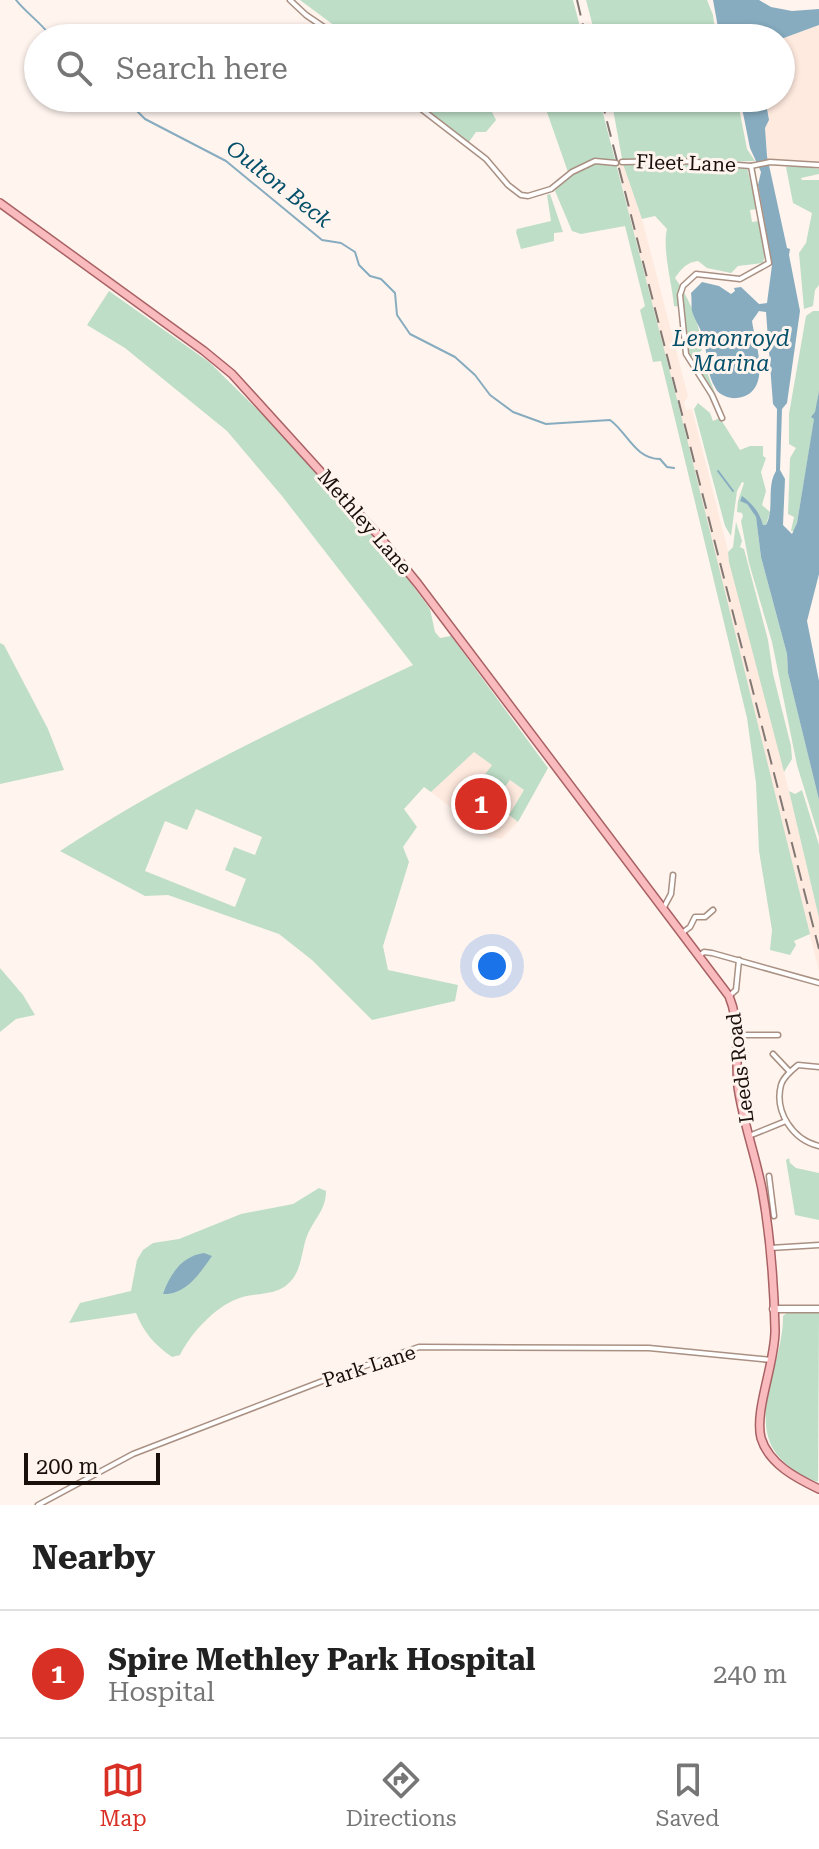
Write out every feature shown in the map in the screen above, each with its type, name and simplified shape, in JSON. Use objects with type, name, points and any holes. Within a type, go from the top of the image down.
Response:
[{"type":"main road","name":"Methley Lane","points":[[0,203],[204,351],[255,397],[418,584],[662,908]]},
{"type":"main road","name":"Leeds Road","points":[[662,908],[729,996],[734,1008],[738,1085],[768,1199],[773,1360],[760,1419],[762,1439],[777,1463],[819,1489]]},
{"type":"street","points":[[290,0],[320,24]]},
{"type":"street","name":"Fleet Lane","points":[[425,112],[486,159],[521,195],[536,195],[551,189],[572,172],[595,161],[819,165]]},
{"type":"street","points":[[722,418],[712,395],[686,354],[680,295],[683,286],[696,274],[740,279],[769,263],[754,165]]},
{"type":"street","points":[[662,908],[671,894],[673,875]]},
{"type":"street","points":[[682,933],[690,927],[695,917],[705,917],[713,910]]},
{"type":"street","points":[[699,956],[704,952],[712,953],[819,983]]},
{"type":"street","points":[[729,996],[736,990],[739,960]]},
{"type":"street","points":[[736,1035],[778,1035]]},
{"type":"street","points":[[773,1054],[790,1072]]},
{"type":"street","points":[[819,1067],[798,1065],[781,1084],[786,1121],[806,1142],[819,1146]]},
{"type":"street","points":[[749,1136],[786,1121]]},
{"type":"street","name":"Leeds Road","points":[[769,1176],[768,1199],[774,1216]]},
{"type":"street","points":[[770,1248],[819,1245]]},
{"type":"street","points":[[773,1309],[819,1309]]},
{"type":"street","name":"Park Lane","points":[[38,1505],[133,1454],[419,1347],[649,1348],[773,1360]]},
{"type":"shaded area","points":[[819,25],[819,163],[768,161],[765,128],[769,120],[768,112],[795,112],[795,34]]},
{"type":"shaded area","points":[[623,164],[642,219],[688,396],[684,403],[686,410],[692,409],[789,791],[819,918],[819,971],[617,165]]},
{"type":"shaded area","points":[[474,751],[493,765],[502,791],[510,780],[524,790],[509,815],[518,822],[501,839],[488,837],[431,792]]},
{"type":"green space","points":[[300,0],[573,0],[579,24],[332,24]]},
{"type":"green space","points":[[586,0],[707,0],[714,24],[592,24]]},
{"type":"green space","points":[[429,112],[492,112],[496,120],[486,132],[476,132],[469,142]]},
{"type":"green space","points":[[547,112],[603,112],[810,934],[794,941],[796,945],[790,955],[770,950],[772,930],[759,851],[756,783],[747,718],[661,361],[653,362],[640,310],[645,306],[625,226],[581,234],[572,231],[555,191],[568,172]]},
{"type":"green space","points":[[614,112],[740,112],[747,149],[755,161],[723,162],[719,170],[747,168],[757,209],[750,210],[752,222],[759,221],[765,254],[763,263],[738,266],[731,273],[707,268],[698,261],[685,266],[675,278],[697,322],[702,350],[695,356],[702,359],[716,396],[690,358],[682,307],[674,306],[666,256],[667,229],[655,216],[642,219],[623,164]]},
{"type":"green space","points":[[796,165],[819,169],[819,174],[801,178],[819,180],[819,285],[815,290],[813,306],[804,309],[799,253],[806,243],[812,213],[793,203],[786,167]]},
{"type":"green space","points":[[550,194],[563,232],[554,233],[554,241],[521,249],[517,229],[551,221],[547,195]]},
{"type":"green space","points":[[109,291],[209,362],[270,422],[390,555],[430,609],[435,632],[440,638],[451,636],[548,768],[518,822],[509,815],[524,790],[510,780],[501,792],[483,777],[492,765],[474,752],[431,792],[424,787],[404,809],[417,827],[403,847],[409,862],[383,946],[388,970],[458,985],[455,1001],[372,1020],[312,960],[279,934],[168,895],[145,896],[60,851],[189,775],[413,665],[282,496],[227,431],[125,348],[87,325]],"holes":[[[196,809],[262,837],[255,855],[234,847],[225,870],[246,879],[235,907],[145,871],[165,821],[187,830]]]},
{"type":"green space","points":[[819,311],[819,391],[797,523],[791,531],[794,517],[788,514],[790,458],[796,448],[789,444],[789,414],[806,316]]},
{"type":"green space","points":[[698,403],[710,413],[713,421],[720,418],[740,450],[763,446],[763,456],[766,458],[761,472],[766,491],[762,505],[770,512],[766,525],[763,525],[750,503],[742,497],[740,500],[756,517],[761,557],[787,654],[788,673],[819,800],[819,837],[797,765],[772,642],[749,563],[741,521],[743,516],[737,512],[744,483],[737,491],[731,536],[725,526],[694,409]]},
{"type":"green space","points":[[736,522],[742,541],[740,547],[744,549],[768,640],[791,746],[792,759],[784,772],[729,562],[728,552],[733,547]]},
{"type":"green space","points":[[0,643],[4,645],[48,729],[64,770],[0,784]]},
{"type":"green space","points":[[802,790],[819,845],[819,918],[789,791],[795,794]]},
{"type":"green space","points":[[0,968],[35,1015],[16,1019],[0,1032]]},
{"type":"green space","points":[[789,1158],[796,1168],[819,1173],[819,1220],[795,1215],[786,1160]]},
{"type":"green space","points":[[319,1188],[326,1191],[324,1204],[307,1236],[294,1277],[282,1288],[237,1299],[220,1308],[190,1338],[180,1355],[172,1357],[155,1343],[136,1313],[69,1323],[80,1303],[131,1291],[137,1260],[143,1250],[153,1243],[179,1239],[241,1214],[293,1204]]},
{"type":"green space","points":[[788,1312],[819,1313],[818,1482],[798,1473],[781,1459],[771,1444],[766,1428],[766,1410],[783,1316]]},
{"type":"water","points":[[713,0],[759,0],[771,7],[792,11],[819,9],[819,25],[795,34],[795,24],[717,24]]},
{"type":"water","name":"Lemonroyd Marina","points":[[743,112],[768,112],[767,156],[787,248],[790,249],[800,311],[787,403],[782,409],[780,470],[785,479],[783,525],[792,534],[797,523],[814,419],[811,417],[819,391],[819,574],[807,621],[819,681],[819,800],[788,673],[787,654],[761,557],[756,517],[747,504],[740,501],[742,496],[750,502],[763,525],[766,525],[771,484],[776,471],[777,409],[773,404],[766,312],[759,311],[752,321],[759,377],[748,394],[734,398],[720,393],[713,383],[703,336],[692,309],[691,293],[702,282],[719,286],[731,294],[734,288],[741,287],[759,304],[767,303],[772,265],[758,185],[761,172],[750,148]]},
{"type":"water","points":[[204,1253],[212,1256],[192,1282],[179,1291],[163,1294],[183,1262]]},
{"type":"waterway","name":"Oulton Beck","points":[[16,0],[40,24]]},
{"type":"waterway","name":"Oulton Beck","points":[[138,112],[145,119],[226,161],[322,240],[341,243],[355,252],[359,265],[370,276],[381,279],[395,293],[397,315],[410,334],[455,357],[475,375],[490,395],[513,412],[546,424],[610,420],[644,455],[660,459],[667,467],[674,468]]},
{"type":"waterway","name":"Oulton Beck","points":[[718,471],[733,491]]},
{"type":"railway","points":[[577,0],[583,24]]},
{"type":"railway","points":[[605,112],[819,949]]},
{"type":"place","name":"Spire Methley Park Hospital","points":[[481,804]]}]
